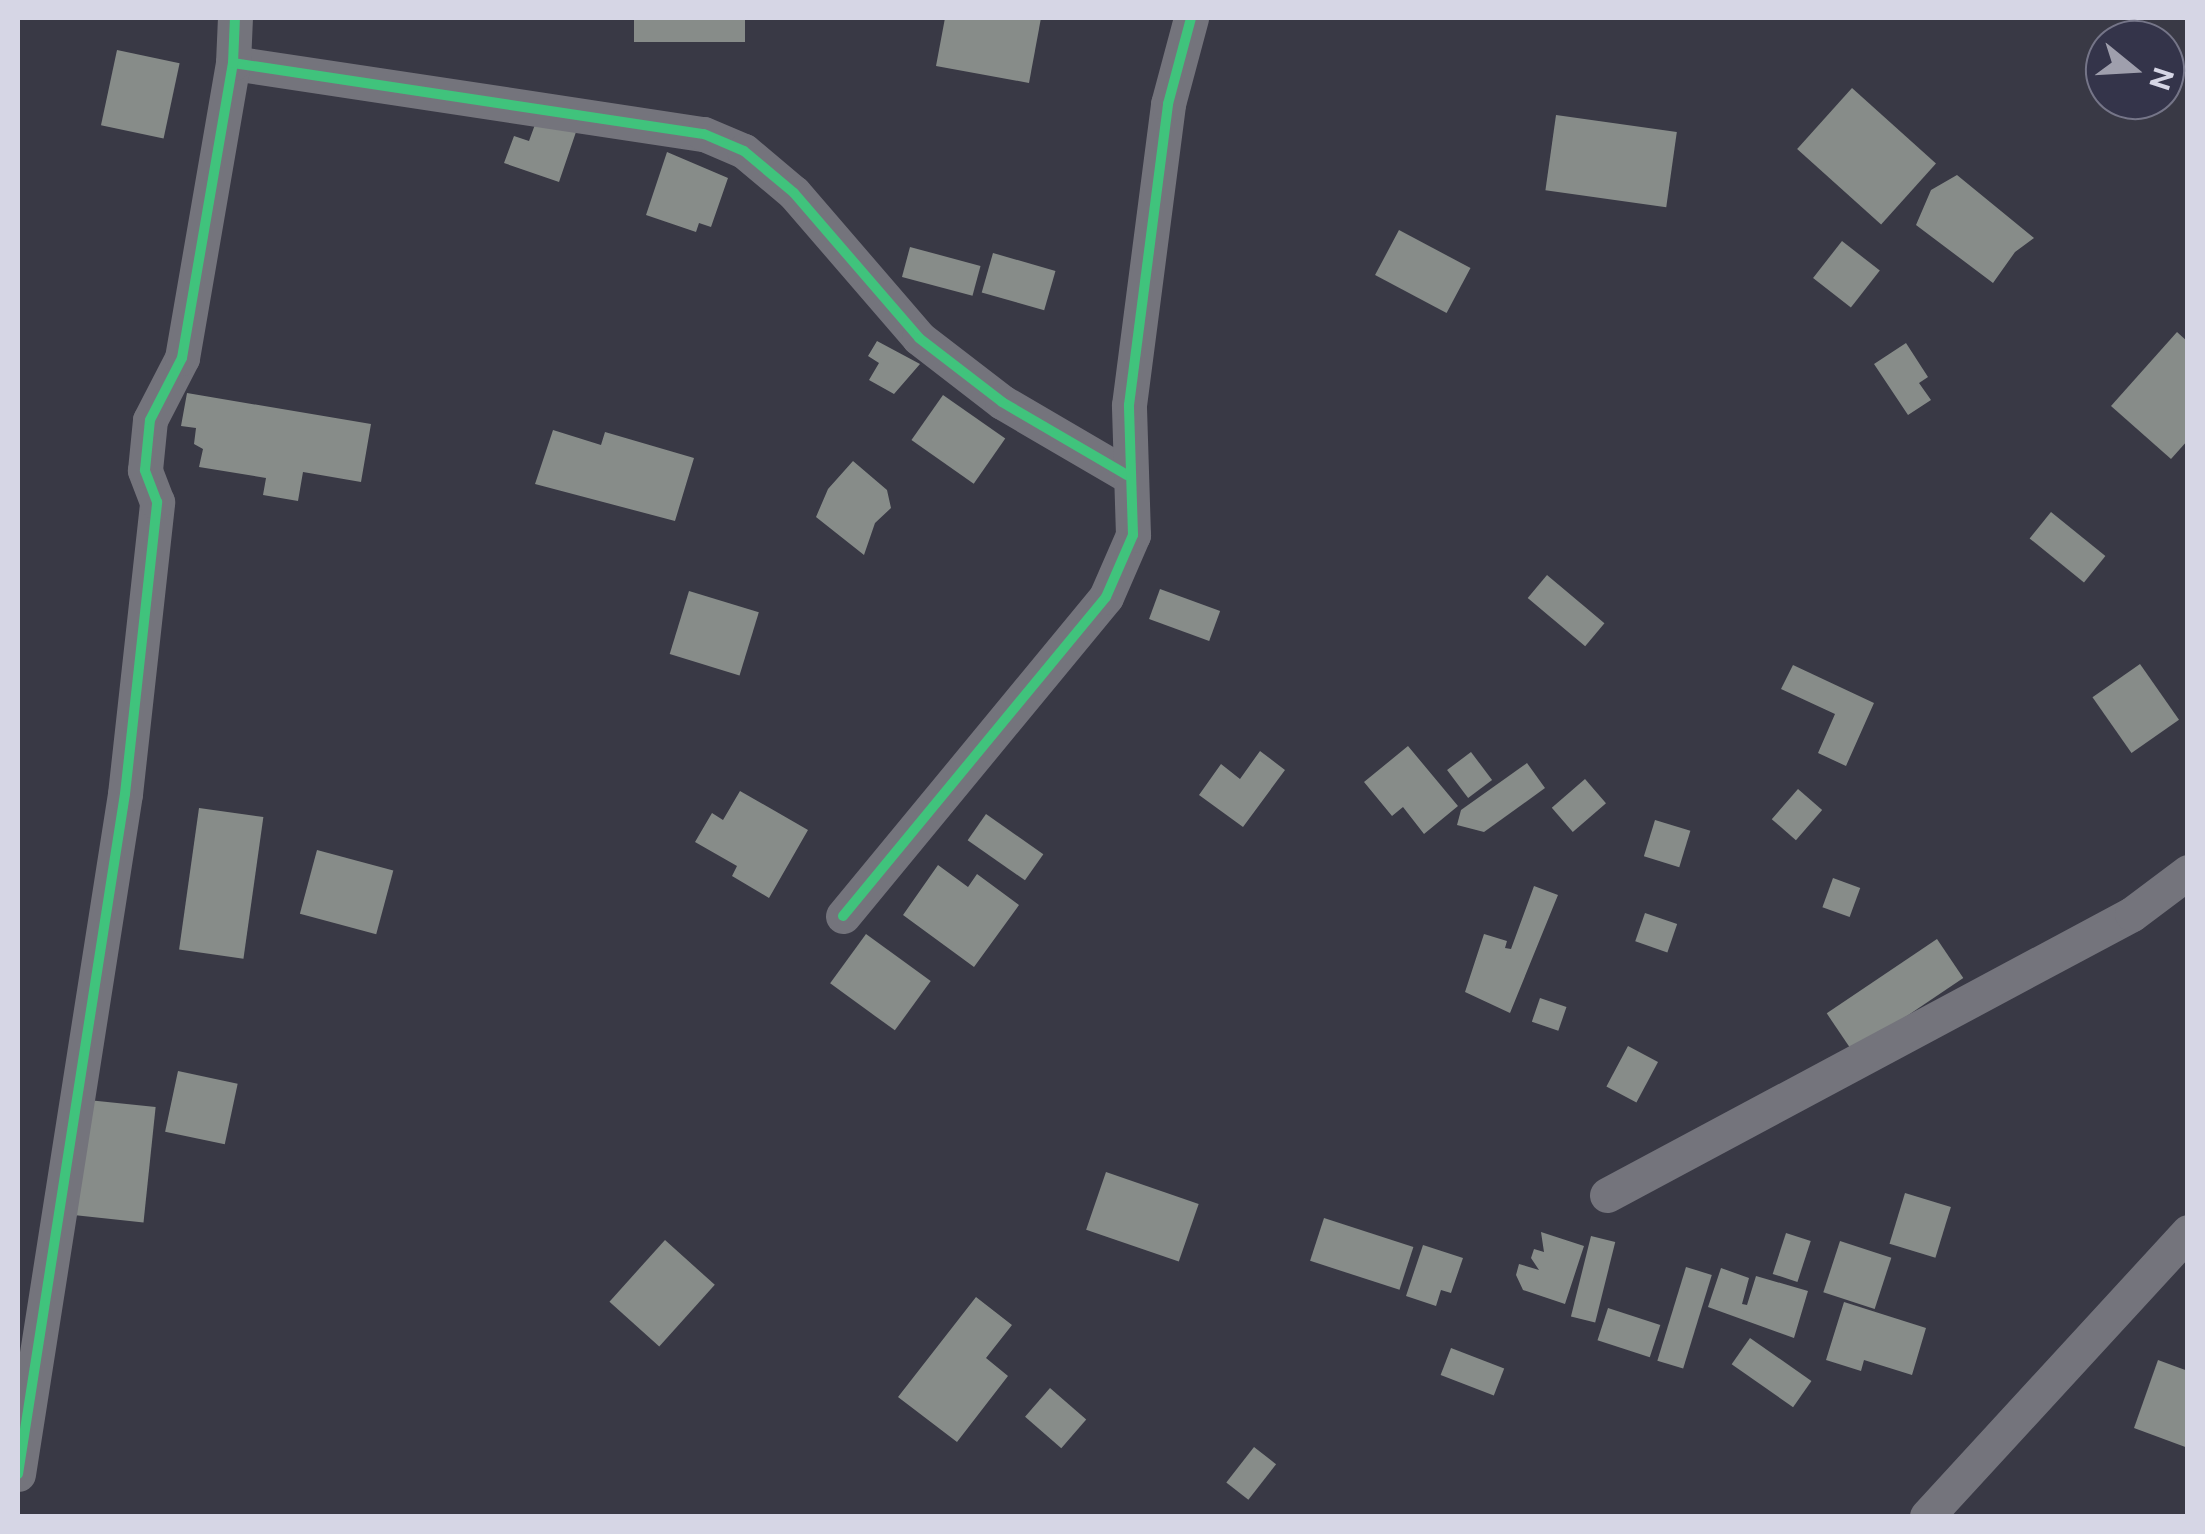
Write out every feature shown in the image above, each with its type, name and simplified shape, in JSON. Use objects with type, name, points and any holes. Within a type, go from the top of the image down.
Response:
[{"type":"street","points":[[18,1474],[126,794],[157,502],[145,470],[150,420],[182,358],[233,63],[235,18]]},
{"type":"street","points":[[843,916],[1106,597],[1133,535],[1127,475],[1129,405],[1168,104],[1191,18]]},
{"type":"street","points":[[233,63],[704,134],[744,152],[794,193],[919,338],[1002,402],[1127,475]]},
{"type":"street","points":[[1607,1195],[2132,914],[2188,872]]},
{"type":"street","points":[[1926,1516],[2188,1232]]},
{"type":"building","points":[[634,18],[745,18],[745,42],[634,42]]},
{"type":"building","points":[[945,18],[1041,18],[1029,83],[936,66]]},
{"type":"building","points":[[117,50],[180,63],[164,139],[101,125]]},
{"type":"building","points":[[1852,88],[1936,164],[1881,225],[1797,149]]},
{"type":"building","points":[[1556,115],[1677,132],[1666,207],[1545,190]]},
{"type":"building","points":[[537,119],[576,132],[559,182],[504,163],[514,136],[529,141]]},
{"type":"building","points":[[667,152],[728,178],[711,227],[699,223],[696,232],[646,215]]},
{"type":"building","points":[[1957,175],[2034,238],[2015,252],[1993,283],[1916,225],[1931,190]]},
{"type":"building","points":[[1399,230],[1471,268],[1447,313],[1375,275]]},
{"type":"building","points":[[1842,241],[1880,271],[1851,308],[1813,278]]},
{"type":"building","points":[[910,247],[981,266],[972,296],[902,277]]},
{"type":"building","points":[[993,253],[1055,271],[1044,310],[982,292]]},
{"type":"building","points":[[2177,332],[2188,342],[2188,440],[2171,459],[2111,406]]},
{"type":"building","points":[[877,341],[920,364],[894,394],[869,380],[879,363],[868,356]]},
{"type":"building","points":[[1906,343],[1928,377],[1919,383],[1931,400],[1908,415],[1874,364]]},
{"type":"building","points":[[187,393],[371,424],[361,482],[303,472],[298,501],[263,495],[266,478],[199,467],[203,449],[194,444],[196,428],[181,426]]},
{"type":"building","points":[[943,395],[1005,439],[974,484],[911,440]]},
{"type":"building","points":[[553,430],[601,445],[605,432],[694,458],[675,521],[535,484]]},
{"type":"building","points":[[853,461],[887,490],[891,508],[875,523],[864,555],[816,517],[828,489]]},
{"type":"building","points":[[2051,512],[2105,556],[2084,582],[2030,538]]},
{"type":"building","points":[[1547,575],[1604,623],[1585,646],[1528,598]]},
{"type":"building","points":[[1160,589],[1220,611],[1209,641],[1149,619]]},
{"type":"building","points":[[689,591],[759,612],[740,675],[670,654]]},
{"type":"building","points":[[2140,664],[2179,720],[2131,753],[2092,697]]},
{"type":"building","points":[[1793,665],[1874,703],[1846,766],[1818,753],[1835,714],[1781,689]]},
{"type":"building","points":[[1408,746],[1458,806],[1424,834],[1403,807],[1392,816],[1364,782]]},
{"type":"building","points":[[1260,751],[1285,770],[1243,827],[1199,795],[1221,764],[1240,779]]},
{"type":"building","points":[[1471,752],[1492,780],[1468,798],[1447,770]]},
{"type":"building","points":[[1527,763],[1545,788],[1484,832],[1457,825],[1461,810]]},
{"type":"building","points":[[1585,779],[1606,803],[1573,832],[1552,808]]},
{"type":"building","points":[[1798,789],[1822,810],[1796,840],[1772,819]]},
{"type":"building","points":[[740,791],[808,830],[769,898],[732,876],[737,866],[695,842],[712,813],[723,820]]},
{"type":"building","points":[[199,808],[263,817],[243,959],[179,950]]},
{"type":"building","points":[[986,814],[1043,854],[1025,880],[968,840]]},
{"type":"building","points":[[1655,820],[1690,831],[1679,867],[1644,856]]},
{"type":"building","points":[[317,850],[393,870],[376,934],[300,914]]},
{"type":"building","points":[[938,865],[968,887],[977,874],[1019,905],[974,967],[903,915]]},
{"type":"building","points":[[1833,878],[1860,888],[1850,917],[1822,907]]},
{"type":"building","points":[[1534,886],[1558,895],[1510,1013],[1465,992],[1484,934],[1507,941],[1505,948],[1511,949]]},
{"type":"building","points":[[1645,913],[1677,924],[1667,952],[1635,941]]},
{"type":"building","points":[[866,934],[931,981],[895,1030],[830,983]]},
{"type":"building","points":[[1937,939],[1963,978],[1853,1052],[1827,1013]]},
{"type":"building","points":[[1540,998],[1566,1007],[1558,1031],[1532,1022]]},
{"type":"building","points":[[1628,1046],[1658,1062],[1636,1103],[1606,1087]]},
{"type":"building","points":[[178,1071],[238,1084],[225,1144],[165,1132]]},
{"type":"building","points":[[88,1100],[156,1107],[144,1222],[76,1215]]},
{"type":"building","points":[[1106,1172],[1199,1204],[1179,1262],[1086,1230]]},
{"type":"building","points":[[1905,1193],[1951,1207],[1935,1258],[1890,1244]]},
{"type":"building","points":[[1324,1218],[1413,1247],[1399,1290],[1310,1261]]},
{"type":"building","points":[[1541,1232],[1584,1246],[1565,1304],[1523,1290],[1516,1275],[1519,1264],[1539,1270],[1531,1258],[1534,1249],[1544,1252]]},
{"type":"building","points":[[1786,1233],[1811,1241],[1797,1282],[1773,1274]]},
{"type":"building","points":[[1591,1236],[1615,1242],[1595,1323],[1571,1317]]},
{"type":"building","points":[[665,1240],[715,1285],[659,1347],[609,1302]]},
{"type":"building","points":[[1840,1241],[1891,1258],[1875,1309],[1823,1292]]},
{"type":"building","points":[[1423,1245],[1463,1258],[1451,1293],[1441,1290],[1436,1306],[1406,1296]]},
{"type":"building","points":[[1686,1267],[1712,1275],[1683,1369],[1657,1361]]},
{"type":"building","points":[[1721,1268],[1749,1278],[1742,1304],[1747,1305],[1756,1276],[1808,1291],[1794,1338],[1708,1307]]},
{"type":"building","points":[[976,1297],[1012,1325],[986,1358],[1008,1376],[957,1442],[898,1397]]},
{"type":"building","points":[[1844,1302],[1926,1328],[1912,1375],[1864,1360],[1861,1371],[1826,1360]]},
{"type":"building","points":[[1608,1308],[1660,1325],[1650,1357],[1597,1340]]},
{"type":"building","points":[[1750,1338],[1811,1381],[1793,1407],[1732,1364]]},
{"type":"building","points":[[1451,1348],[1504,1368],[1494,1396],[1441,1375]]},
{"type":"building","points":[[2158,1360],[2188,1371],[2188,1448],[2134,1428]]},
{"type":"building","points":[[1050,1388],[1086,1419],[1061,1448],[1025,1417]]},
{"type":"building","points":[[1254,1447],[1276,1464],[1248,1500],[1226,1482]]},
{"type":"cycle path","points":[[18,1474],[125,794],[157,502],[145,470],[150,420],[182,358],[233,63],[235,18]]},
{"type":"cycle path","points":[[843,916],[1106,597],[1133,535],[1129,405],[1168,104],[1191,18]]},
{"type":"cycle path","points":[[233,63],[704,134],[744,151],[794,193],[919,338],[1002,402],[1127,475]]}]
